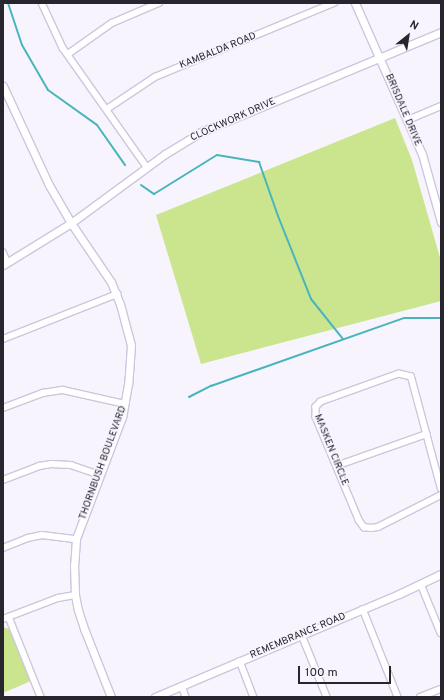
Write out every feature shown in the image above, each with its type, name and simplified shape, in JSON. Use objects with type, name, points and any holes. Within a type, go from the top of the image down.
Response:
[{"type":"street","points":[[42,3],[57,38],[147,167]]},
{"type":"street","points":[[68,54],[112,23],[159,3]]},
{"type":"street","name":"KAMBALDA ROAD","points":[[107,109],[155,77],[334,3]]},
{"type":"street","name":"BRISDALE DRIVE","points":[[355,3],[422,154],[441,222]]},
{"type":"street","name":"CLOCKWORK DRIVE","points":[[5,264],[71,223],[147,167],[183,142],[201,132],[441,32]]},
{"type":"street","name":"THORNBUSH BOULEVARD","points":[[3,86],[49,185],[71,223],[105,271],[116,294],[131,345],[128,384],[122,417],[76,539],[74,565],[75,595],[85,631],[111,697]]},
{"type":"street","points":[[408,120],[441,106]]},
{"type":"street","points":[[3,252],[5,264]]},
{"type":"street","points":[[3,339],[116,294]]},
{"type":"street","name":"MASKEN CIRCLE","points":[[441,489],[413,381],[407,375],[399,374],[321,402],[316,407],[316,417],[362,524],[368,528],[378,527],[441,495]]},
{"type":"street","points":[[3,408],[42,393],[63,390],[125,404]]},
{"type":"street","points":[[336,466],[427,434]]},
{"type":"street","points":[[3,480],[39,466],[51,464],[71,465],[100,475]]},
{"type":"street","points":[[3,548],[28,538],[42,535],[76,539]]},
{"type":"street","name":"REMEMBRANCE ROAD","points":[[155,697],[363,609],[441,574]]},
{"type":"street","points":[[421,584],[441,633]]},
{"type":"street","points":[[41,697],[6,618],[58,598],[75,595]]},
{"type":"street","points":[[363,609],[398,697]]},
{"type":"street","points":[[302,635],[327,697]]},
{"type":"street","points":[[240,661],[254,697]]},
{"type":"street","points":[[182,686],[186,697]]},
{"type":"street","points":[[420,697],[441,689]]},
{"type":"green space","points":[[395,118],[412,160],[441,261],[441,301],[201,364],[156,215]]},
{"type":"green space","points":[[3,627],[9,629],[31,681],[3,693]]},
{"type":"waterway","points":[[8,3],[22,45],[48,90],[97,125],[125,165]]},
{"type":"waterway","points":[[141,185],[154,194],[217,155],[259,162],[278,216],[311,299],[343,339]]},
{"type":"waterway","points":[[189,397],[211,386],[404,318],[441,318]]}]
